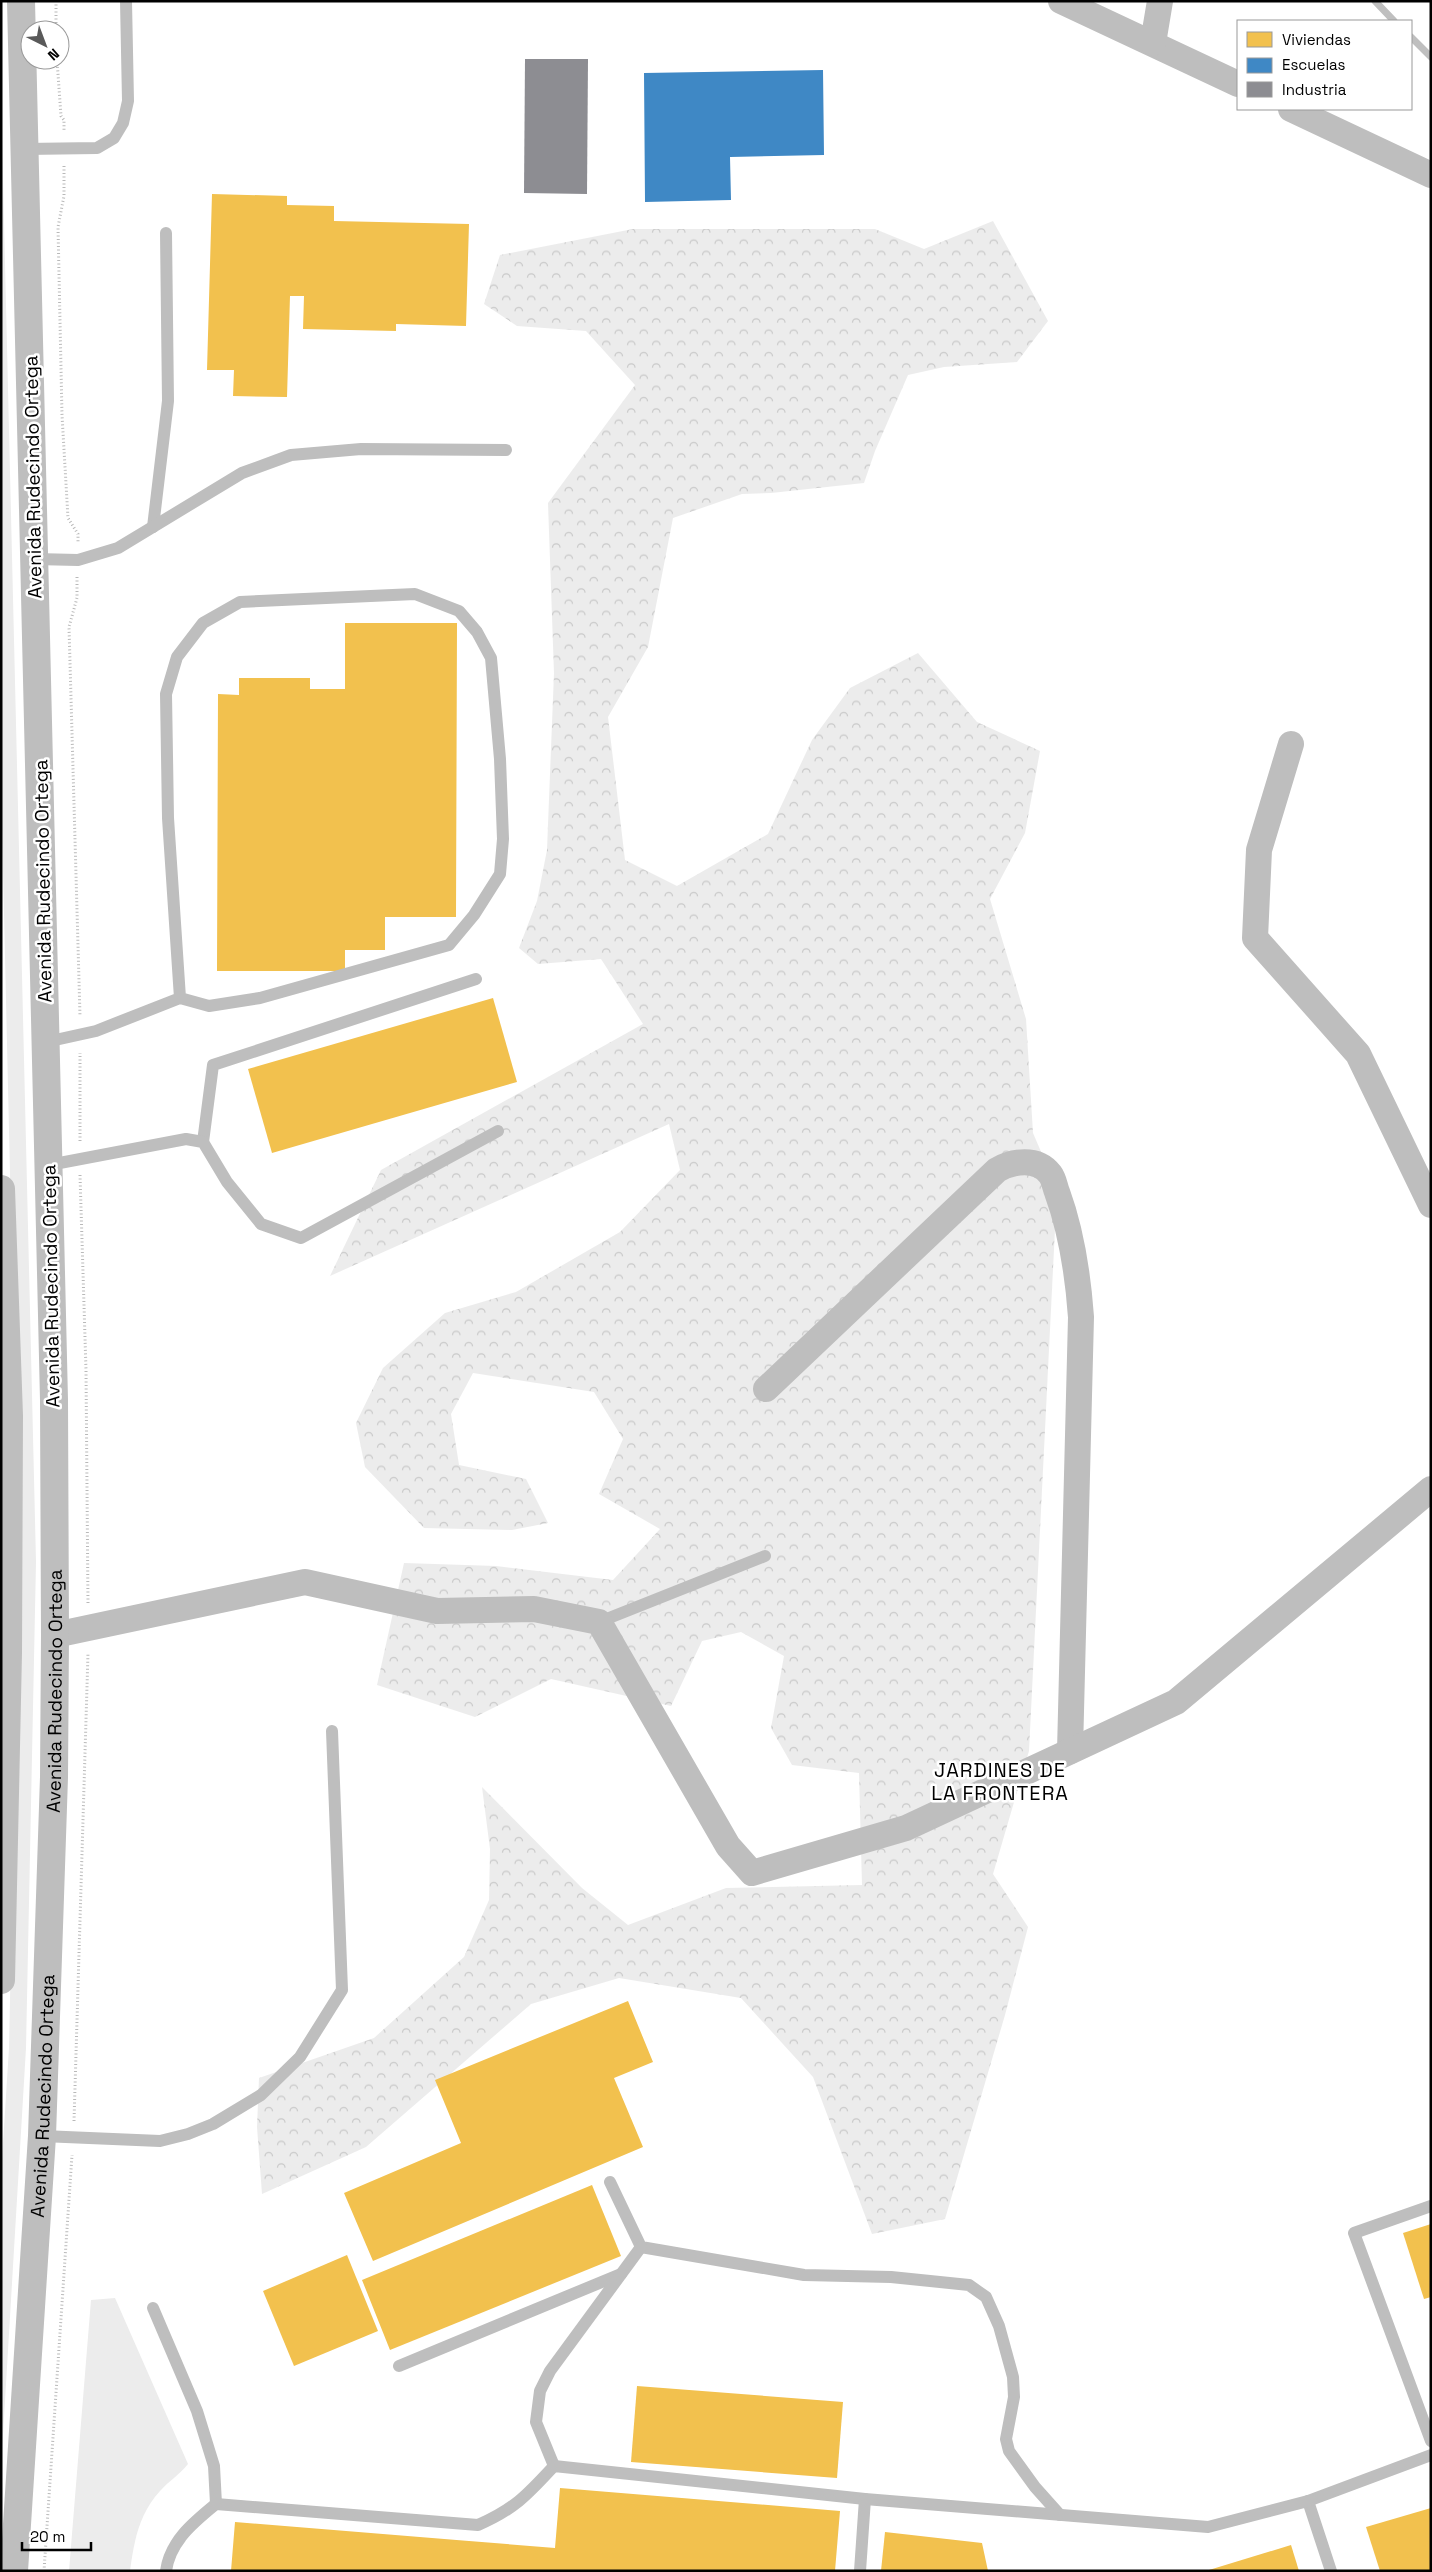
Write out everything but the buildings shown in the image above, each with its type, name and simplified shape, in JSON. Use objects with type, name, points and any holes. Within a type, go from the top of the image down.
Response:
[{"type":"main road","name":"Avenida Rudecindo Ortega","points":[[14,2571],[42,2136],[54,1777],[55,1635],[54,1400],[36,559],[21,1]]},
{"type":"main road","points":[[1,1189],[9,1416],[8,1653],[2,1861],[1,1980]]},
{"type":"street","points":[[1061,1],[1237,84]]},
{"type":"street","points":[[1153,43],[1160,1]]},
{"type":"street","points":[[1293,110],[1431,175]]},
{"type":"street","points":[[1291,744],[1259,850],[1255,938],[1358,1054],[1431,1204]]},
{"type":"street","points":[[766,1389],[997,1170],[1007,1164],[1027,1162],[1044,1168],[1051,1174],[1071,1239],[1079,1286],[1081,1317],[1070,1751]]},
{"type":"street","points":[[55,1635],[306,1582],[436,1611],[534,1609],[599,1622],[728,1846],[752,1873],[906,1828],[1176,1702],[1431,1489]]},
{"type":"lane","points":[[25,149],[97,148],[114,138],[123,124],[128,101],[126,1]]},
{"type":"lane","points":[[153,526],[168,401],[166,232]]},
{"type":"lane","points":[[36,559],[78,560],[118,548],[242,472],[291,455],[361,449],[506,450]]},
{"type":"lane","points":[[46,1042],[96,1031],[180,998],[209,1006],[260,998],[448,945],[474,915],[500,874],[503,839],[501,777],[491,658],[478,632],[459,611],[415,594],[240,602],[203,623],[177,657],[166,694],[168,818],[180,998]]},
{"type":"lane","points":[[476,979],[213,1065],[202,1142],[227,1182],[261,1224],[301,1238],[498,1131]]},
{"type":"lane","points":[[49,1165],[186,1138],[202,1142]]},
{"type":"lane","points":[[599,1622],[765,1556]]},
{"type":"lane","points":[[42,2136],[160,2141],[188,2134],[213,2124],[253,2100],[282,2077],[300,2057],[342,1990],[332,1731]]},
{"type":"lane","points":[[610,2182],[640,2247]]},
{"type":"lane","points":[[1431,2206],[1354,2233],[1431,2441]]},
{"type":"lane","points":[[554,2466],[536,2422],[540,2391],[550,2371],[640,2247]]},
{"type":"lane","points":[[640,2247],[804,2275],[890,2277],[969,2285],[986,2297],[999,2326],[1013,2377],[1014,2397],[1006,2439],[1009,2451],[1035,2487],[1060,2515]]},
{"type":"lane","points":[[399,2366],[621,2274]]},
{"type":"lane","points":[[153,2308],[197,2411],[214,2466],[216,2504]]},
{"type":"lane","points":[[554,2466],[865,2499],[1208,2527],[1308,2501],[1431,2455]]},
{"type":"lane","points":[[166,2571],[168,2556],[189,2526],[216,2504],[478,2525],[505,2513],[528,2494],[554,2466]]},
{"type":"lane","points":[[860,2571],[865,2499]]},
{"type":"lane","points":[[1308,2501],[1331,2571]]},
{"type":"path","points":[[56,1],[56,20]]},
{"type":"green space","points":[[1,95],[36,1562],[26,2048],[1,2468],[1,2175],[9,2048],[19,1564],[1,783]]},
{"type":"green space","points":[[993,221],[1048,321],[1017,362],[944,367],[908,375],[875,451],[864,483],[771,493],[742,494],[673,518],[648,647],[608,717],[625,860],[677,886],[768,834],[812,740],[850,688],[918,653],[977,722],[1040,751],[1025,833],[990,899],[1026,1019],[1033,1133],[1057,1189],[1029,1751],[993,1874],[1028,1927],[1005,2015],[945,2219],[872,2234],[813,2077],[741,1998],[619,1978],[531,2004],[366,2147],[262,2194],[257,2127],[259,2078],[374,2038],[464,1957],[489,1900],[490,1849],[482,1787],[582,1888],[628,1925],[726,1888],[862,1885],[859,1773],[792,1765],[771,1728],[784,1656],[741,1632],[702,1641],[671,1706],[551,1679],[475,1717],[377,1685],[404,1563],[496,1566],[613,1580],[660,1529],[599,1494],[623,1439],[594,1392],[473,1373],[451,1414],[459,1465],[526,1479],[548,1523],[512,1530],[424,1528],[365,1467],[356,1423],[383,1368],[445,1313],[516,1292],[620,1232],[680,1170],[669,1124],[330,1276],[381,1170],[643,1024],[601,959],[538,964],[519,948],[537,901],[547,850],[554,673],[548,503],[635,385],[586,331],[517,326],[484,304],[500,255],[633,229],[875,229],[924,249]]},
{"type":"green space","points":[[115,2298],[188,2464],[160,2491],[147,2509],[133,2549],[130,2571],[69,2571],[91,2300]]},
{"type":"waterway","points":[[1375,1],[1393,20]]},
{"type":"waterway","points":[[1412,38],[1431,57]]},
{"type":"district","name":"JARDINES DE LA FRONTERA","points":[[1000,1782]]}]
